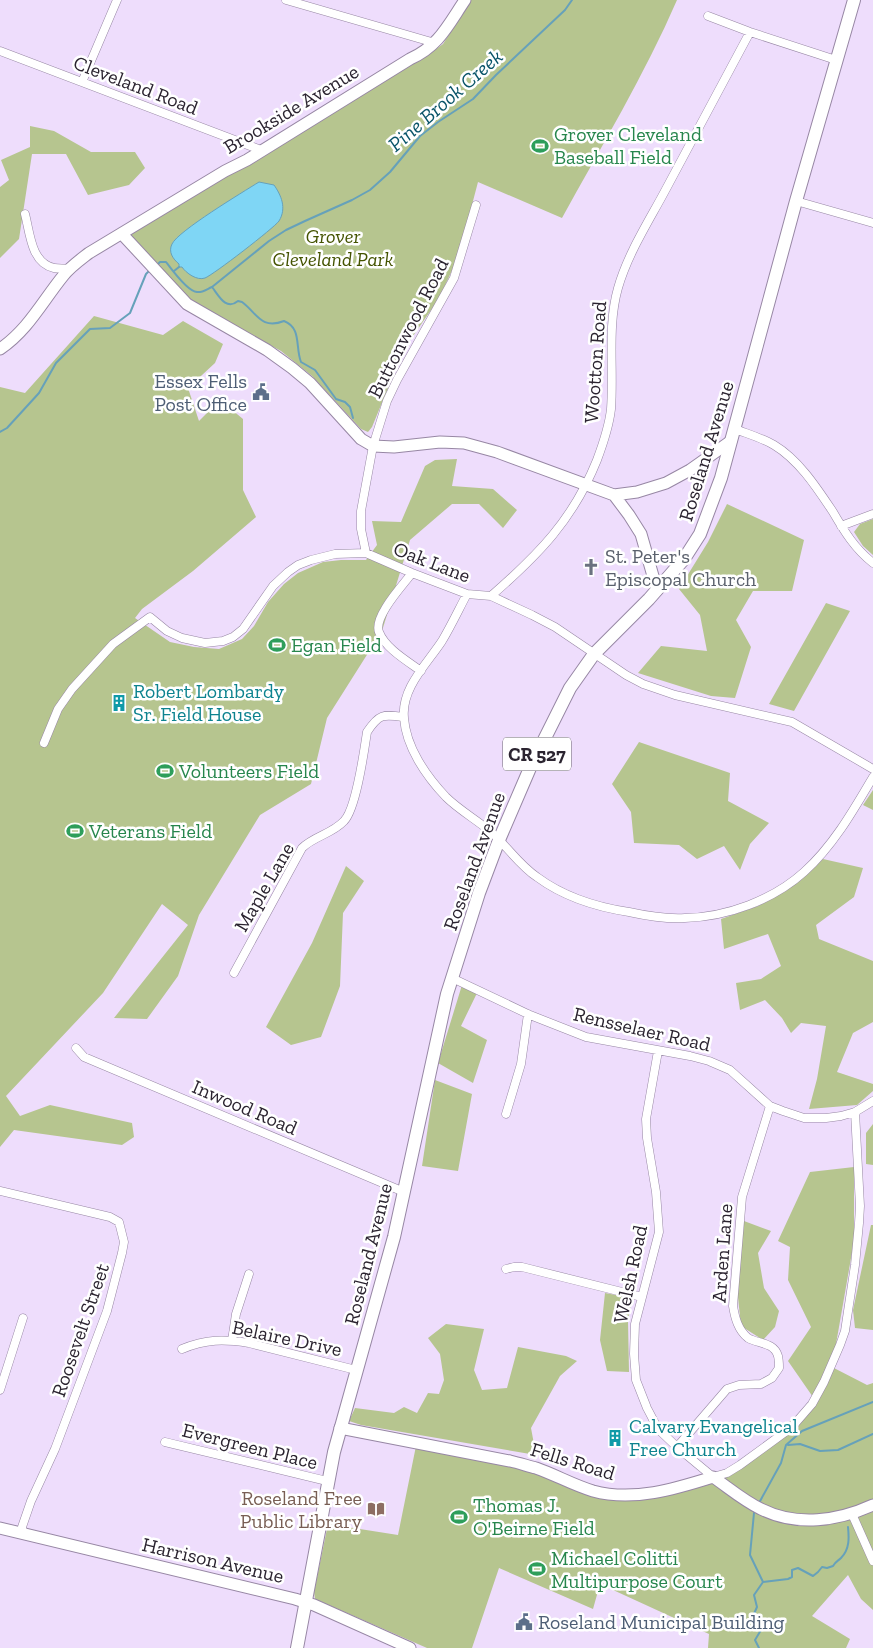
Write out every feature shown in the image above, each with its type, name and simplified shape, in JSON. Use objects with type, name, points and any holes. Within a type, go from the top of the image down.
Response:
[{"type":"main road","name":"Roseland Avenue","points":[[297,1648],[304,1602],[340,1428],[394,1237],[447,994],[479,893],[499,840],[530,768],[570,688],[594,654],[657,590],[684,559],[707,519],[721,478],[796,201],[854,0]]},
{"type":"street","points":[[82,82],[117,0]]},
{"type":"street","points":[[286,0],[435,43]]},
{"type":"street","points":[[311,8],[317,0]]},
{"type":"street","name":"Brookside Avenue","points":[[0,349],[11,342],[29,323],[70,269],[89,254],[225,171],[247,160],[410,59],[425,52],[435,43],[465,0]]},
{"type":"street","points":[[708,16],[836,60]]},
{"type":"street","name":"Wootton Road","points":[[491,596],[549,540],[573,508],[593,469],[606,434],[610,410],[613,321],[617,289],[644,229],[750,32]]},
{"type":"street","name":"Cleveland Road","points":[[0,51],[261,150]]},
{"type":"street","points":[[796,201],[873,223]]},
{"type":"street","name":"Buttonwood Road","points":[[366,553],[361,530],[361,511],[373,446],[387,401],[454,278],[476,205]]},
{"type":"street","points":[[25,214],[37,257],[45,264],[54,268],[70,269]]},
{"type":"street","points":[[122,234],[193,309],[267,350],[292,368],[310,383],[360,439],[373,446],[440,442],[464,443],[497,452],[614,495],[637,492],[666,483],[690,470],[733,435],[766,440],[790,457],[807,476],[852,542],[873,563]]},
{"type":"street","points":[[614,495],[629,514],[641,534],[657,590]]},
{"type":"street","points":[[841,526],[873,514]]},
{"type":"street","name":"Oak Lane","points":[[44,743],[58,709],[72,689],[113,644],[150,617],[172,634],[182,638],[205,643],[223,641],[233,637],[243,629],[273,586],[288,572],[311,560],[335,554],[357,552],[366,553],[467,594],[491,596],[555,627],[626,675],[675,696],[792,722],[873,769]]},
{"type":"street","points":[[412,573],[382,613],[378,631],[396,653],[421,671]]},
{"type":"street","points":[[467,594],[442,640],[410,687],[403,717],[412,748],[419,763],[447,798],[499,840],[536,877],[580,900],[608,909],[651,916],[687,918],[722,913],[760,900],[803,872],[817,858],[836,835],[873,777]]},
{"type":"street","name":"Maple Lane","points":[[234,973],[302,848],[310,841],[331,832],[345,821],[349,814],[352,808],[368,732],[373,723],[377,718],[387,714],[403,717]]},
{"type":"street","name":"Rensselaer Road","points":[[452,978],[528,1014],[586,1036],[709,1061],[730,1070],[770,1106],[783,1112],[804,1118],[826,1118],[855,1112],[873,1101]]},
{"type":"street","points":[[506,1114],[522,1064],[528,1014]]},
{"type":"street","name":"Inwood Road","points":[[76,1048],[84,1057],[404,1192]]},
{"type":"street","name":"Welsh Road","points":[[658,1051],[646,1119],[647,1138],[656,1192],[659,1232],[634,1324],[636,1380],[658,1429],[713,1477]]},
{"type":"street","name":"Arden Lane","points":[[677,1447],[727,1389],[739,1385],[761,1384],[772,1378],[779,1368],[778,1354],[770,1346],[749,1339],[739,1328],[734,1316],[733,1306],[742,1197],[770,1106]]},
{"type":"street","points":[[713,1477],[740,1465],[792,1427],[812,1404],[828,1374],[840,1345],[845,1331],[859,1223],[860,1206],[855,1112]]},
{"type":"street","name":"Roosevelt Street","points":[[0,1191],[110,1217],[118,1222],[124,1242],[107,1311],[55,1449],[30,1501],[22,1527],[23,1533]]},
{"type":"street","points":[[506,1269],[522,1267],[642,1297]]},
{"type":"street","points":[[232,1341],[236,1314],[250,1274]]},
{"type":"street","points":[[0,1390],[23,1318]]},
{"type":"street","name":"Belaire Drive","points":[[182,1349],[211,1340],[250,1343],[356,1370]]},
{"type":"street","name":"Fells Road","points":[[340,1428],[510,1461],[538,1469],[577,1486],[615,1495],[644,1494],[670,1490],[713,1477]]},
{"type":"street","name":"Evergreen Place","points":[[166,1442],[328,1481]]},
{"type":"street","points":[[713,1477],[758,1507],[774,1515],[802,1520],[817,1520],[852,1514],[873,1506]]},
{"type":"street","points":[[852,1514],[873,1560]]},
{"type":"street","name":"Harrison Avenue","points":[[0,1528],[304,1602],[410,1648]]},
{"type":"green space","name":"Grover Cleveland Park","points":[[471,0],[677,0],[637,83],[562,218],[478,182],[458,258],[438,300],[404,349],[372,427],[368,432],[361,429],[312,376],[281,351],[196,305],[177,288],[128,236],[432,52],[443,44]]},
{"type":"green space","points":[[30,126],[54,131],[91,152],[135,152],[145,168],[129,185],[88,195],[66,154],[32,154],[19,239],[0,258],[0,187],[9,180],[1,160],[30,147]]},
{"type":"green space","points":[[94,316],[163,335],[183,321],[223,344],[215,363],[188,388],[199,421],[220,400],[243,419],[243,490],[256,517],[193,571],[142,609],[135,618],[170,642],[194,647],[219,649],[242,639],[254,626],[268,602],[284,584],[298,573],[323,562],[366,560],[377,545],[372,521],[401,522],[425,466],[435,460],[457,459],[452,486],[493,489],[517,510],[503,528],[479,504],[452,504],[410,540],[382,631],[327,718],[311,784],[260,815],[199,915],[178,976],[147,1019],[114,1018],[188,925],[162,904],[103,993],[6,1096],[20,1116],[50,1105],[132,1123],[134,1137],[122,1145],[14,1130],[0,1147],[0,387],[25,393]]},
{"type":"green space","points":[[727,504],[804,540],[792,591],[753,591],[736,620],[751,647],[735,698],[711,696],[638,673],[661,646],[707,651],[700,615],[679,589],[708,542]]},
{"type":"green space","points":[[873,519],[873,555],[863,546],[854,532],[860,524]]},
{"type":"green space","points":[[826,603],[850,611],[794,711],[769,704]]},
{"type":"green space","points":[[639,742],[730,773],[728,801],[769,823],[750,844],[740,870],[724,846],[697,859],[679,845],[634,843],[631,812],[612,784]]},
{"type":"green space","points":[[873,790],[873,810],[863,805]]},
{"type":"green space","points":[[823,859],[863,868],[854,897],[816,925],[819,939],[873,961],[873,1022],[853,1033],[837,1072],[873,1084],[873,1091],[857,1105],[809,1109],[817,1079],[826,1026],[801,1023],[791,1033],[782,1018],[765,1000],[740,1010],[736,983],[761,979],[781,966],[768,934],[724,949],[721,919],[758,906],[795,884]]},
{"type":"green space","points":[[346,866],[364,881],[343,913],[340,986],[321,1037],[291,1045],[266,1027],[312,943]]},
{"type":"green space","points":[[462,985],[477,993],[461,1026],[487,1040],[473,1083],[438,1063]]},
{"type":"green space","points":[[435,1080],[472,1094],[458,1171],[422,1166]]},
{"type":"green space","points":[[873,1124],[873,1165],[866,1164],[866,1133]]},
{"type":"green space","points":[[854,1167],[854,1241],[832,1367],[867,1385],[873,1383],[873,1610],[861,1599],[848,1575],[812,1616],[850,1639],[846,1648],[708,1648],[709,1634],[600,1584],[593,1609],[499,1568],[472,1648],[427,1648],[315,1599],[314,1592],[328,1524],[398,1535],[416,1446],[511,1463],[621,1500],[735,1468],[815,1400],[788,1361],[811,1327],[788,1280],[790,1247],[778,1241],[810,1172]]},
{"type":"green space","points":[[744,1221],[771,1231],[758,1253],[764,1288],[779,1311],[775,1327],[763,1340],[741,1326],[737,1288]]},
{"type":"green space","points":[[871,1225],[873,1225],[873,1330],[855,1328],[853,1310]]},
{"type":"green space","points":[[605,1293],[632,1298],[628,1321],[629,1372],[607,1371],[600,1340]]},
{"type":"green space","points":[[446,1324],[484,1329],[474,1370],[482,1390],[507,1388],[518,1347],[566,1356],[577,1361],[560,1376],[531,1428],[536,1455],[361,1425],[349,1421],[355,1408],[394,1413],[404,1407],[417,1413],[428,1393],[439,1394],[444,1380],[440,1354],[428,1338]]},
{"type":"water","points":[[259,182],[274,185],[279,193],[283,211],[279,221],[243,251],[205,278],[195,277],[182,267],[179,267],[171,253],[172,244],[177,238],[212,212]]},
{"type":"waterway","name":"Pine Brook Creek","points":[[156,266],[160,262],[166,262],[189,288],[197,292],[203,291],[212,287],[269,241],[286,230],[370,190],[390,172],[420,136],[473,99],[565,10],[572,0]]},
{"type":"waterway","name":"Pine Brook Creek","points":[[174,271],[179,267]]},
{"type":"waterway","name":"Pine Brook Creek","points":[[0,432],[7,428],[39,393],[56,363],[90,329],[110,328],[130,313],[146,274],[150,270]]},
{"type":"waterway","points":[[212,287],[226,303],[242,302],[265,322],[276,323],[284,321],[290,324],[296,333],[301,362],[315,370],[336,399],[345,402],[350,407],[353,418]]},
{"type":"waterway","points":[[759,1503],[781,1463],[786,1445],[802,1431],[873,1402]]},
{"type":"waterway","points":[[788,1445],[800,1444],[820,1451],[838,1450],[873,1434]]},
{"type":"waterway","points":[[756,1510],[754,1513],[750,1555],[763,1582],[754,1595],[757,1607],[753,1616],[761,1630],[755,1640],[759,1648]]},
{"type":"waterway","points":[[763,1582],[788,1579],[792,1577],[792,1570],[798,1568],[813,1576],[822,1567],[833,1566],[846,1551],[849,1539],[848,1527]]},
{"type":"place","name":"Grover Cleveland Baseball Field","points":[[540,146]]},
{"type":"place","name":"Essex Fells Post Office","points":[[261,392]]},
{"type":"place","name":"St. Peter's Episcopal Church","points":[[591,567]]},
{"type":"place","name":"Egan Field","points":[[277,645]]},
{"type":"place","name":"Robert Lombardy Sr. Field House","points":[[119,703]]},
{"type":"place","name":"Volunteers Field","points":[[165,771]]},
{"type":"place","name":"Veterans Field","points":[[75,831]]},
{"type":"place","name":"Calvary Evangelical Free Church","points":[[615,1438]]},
{"type":"place","name":"Roseland Free Public Library","points":[[376,1509]]},
{"type":"place","name":"Thomas J. O'Beirne Field","points":[[459,1517]]},
{"type":"place","name":"Michael Colitti Multipurpose Court","points":[[537,1569]]},
{"type":"place","name":"Roseland Municipal Building","points":[[524,1622]]}]
